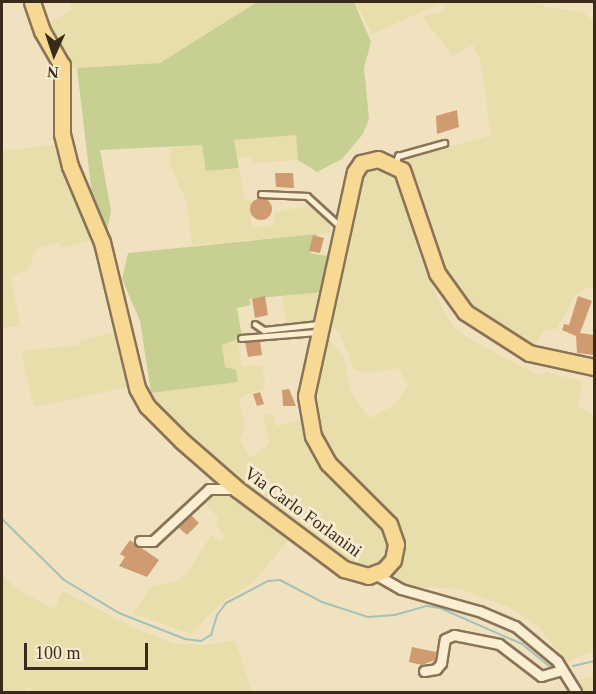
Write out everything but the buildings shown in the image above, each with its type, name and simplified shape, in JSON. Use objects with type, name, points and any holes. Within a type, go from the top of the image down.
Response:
[{"type":"main road","name":"Via Carlo Forlanini","points":[[32,2],[62,65],[62,134],[70,166],[102,242],[137,388],[162,423],[237,489],[344,569],[356,574],[375,574],[393,560],[394,534],[382,516],[328,463],[314,436],[306,396],[318,328],[355,172],[361,163],[378,159],[395,164]]},
{"type":"main road","points":[[395,164],[406,178],[437,273],[465,312],[529,353],[594,368]]},
{"type":"street","points":[[140,541],[153,541],[208,489],[237,489]]},
{"type":"street","points":[[375,574],[401,589],[479,611],[515,626],[562,670],[576,693]]},
{"type":"street","points":[[424,671],[436,669],[441,663],[445,639],[454,635],[499,644],[541,676],[562,670]]},
{"type":"lane","points":[[395,164],[398,156],[444,143]]},
{"type":"lane","points":[[261,194],[307,196],[342,227]]},
{"type":"lane","points":[[255,324],[264,330],[318,328]]},
{"type":"lane","points":[[241,338],[318,328]]},
{"type":"shaded area","points":[[68,2],[257,2],[160,63],[68,68],[44,24],[73,10]]},
{"type":"shaded area","points":[[355,2],[443,2],[372,34]]},
{"type":"shaded area","points":[[443,2],[539,2],[547,7],[583,12],[594,22],[594,287],[585,288],[574,297],[557,329],[544,330],[534,348],[466,305],[449,283],[437,258],[416,185],[402,161],[491,135],[481,62],[473,45],[452,56],[423,17],[446,10]]},
{"type":"shaded area","points":[[296,135],[298,160],[253,163],[252,156],[237,158],[234,140]]},
{"type":"shaded area","points":[[61,144],[95,239],[62,248],[59,242],[37,248],[28,270],[11,276],[20,326],[2,328],[2,151]]},
{"type":"shaded area","points":[[202,145],[206,171],[239,168],[245,200],[251,201],[251,227],[274,226],[274,212],[307,206],[328,220],[331,233],[192,245],[187,202],[170,166],[170,156],[172,147]]},
{"type":"shaded area","points":[[380,166],[392,169],[401,181],[420,258],[446,316],[461,334],[539,376],[546,372],[583,382],[578,405],[594,417],[594,651],[566,662],[539,627],[513,609],[460,589],[412,587],[401,582],[395,577],[401,552],[317,436],[311,405],[327,337],[344,357],[351,393],[370,418],[396,404],[408,385],[398,368],[370,373],[354,369],[340,333],[328,322],[358,190],[369,167]]},
{"type":"shaded area","points":[[323,292],[316,322],[286,326],[283,296]]},
{"type":"shaded area","points":[[120,330],[132,386],[34,407],[21,351],[79,345],[80,341]]},
{"type":"shaded area","points":[[238,338],[242,366],[262,366],[265,380],[263,389],[238,398],[245,425],[240,440],[251,458],[270,443],[263,416],[273,413],[277,426],[303,419],[322,464],[335,481],[382,521],[392,553],[374,570],[342,561],[237,481],[167,420],[156,404],[151,393],[238,382],[225,367],[222,345]]},
{"type":"shaded area","points":[[214,492],[229,492],[291,537],[255,580],[222,602],[191,634],[133,613],[151,587],[176,582],[186,574],[211,535],[219,542],[225,537],[216,525],[218,518],[203,500]]},
{"type":"shaded area","points":[[2,574],[16,588],[54,609],[63,591],[132,627],[176,644],[207,645],[235,640],[252,692],[40,692],[27,687],[25,692],[2,692]]},
{"type":"shaded area","points":[[594,675],[594,692],[585,692],[579,680]]},
{"type":"green space","points":[[257,2],[354,2],[371,42],[364,68],[369,119],[363,134],[342,159],[317,172],[298,160],[296,135],[234,140],[239,168],[206,171],[202,145],[100,150],[111,211],[107,231],[93,204],[77,68],[160,63]]},
{"type":"green space","points":[[317,234],[310,253],[333,257],[323,292],[249,299],[251,305],[237,308],[242,337],[222,345],[225,367],[236,370],[238,382],[151,393],[140,321],[122,279],[128,253]]},
{"type":"waterway","points":[[2,519],[64,580],[119,613],[185,639],[201,641],[211,635],[217,615],[226,603],[268,581],[280,580],[322,602],[368,617],[395,615],[427,606],[440,608],[522,644],[553,669]]},
{"type":"waterway","points":[[573,666],[594,661]]}]
